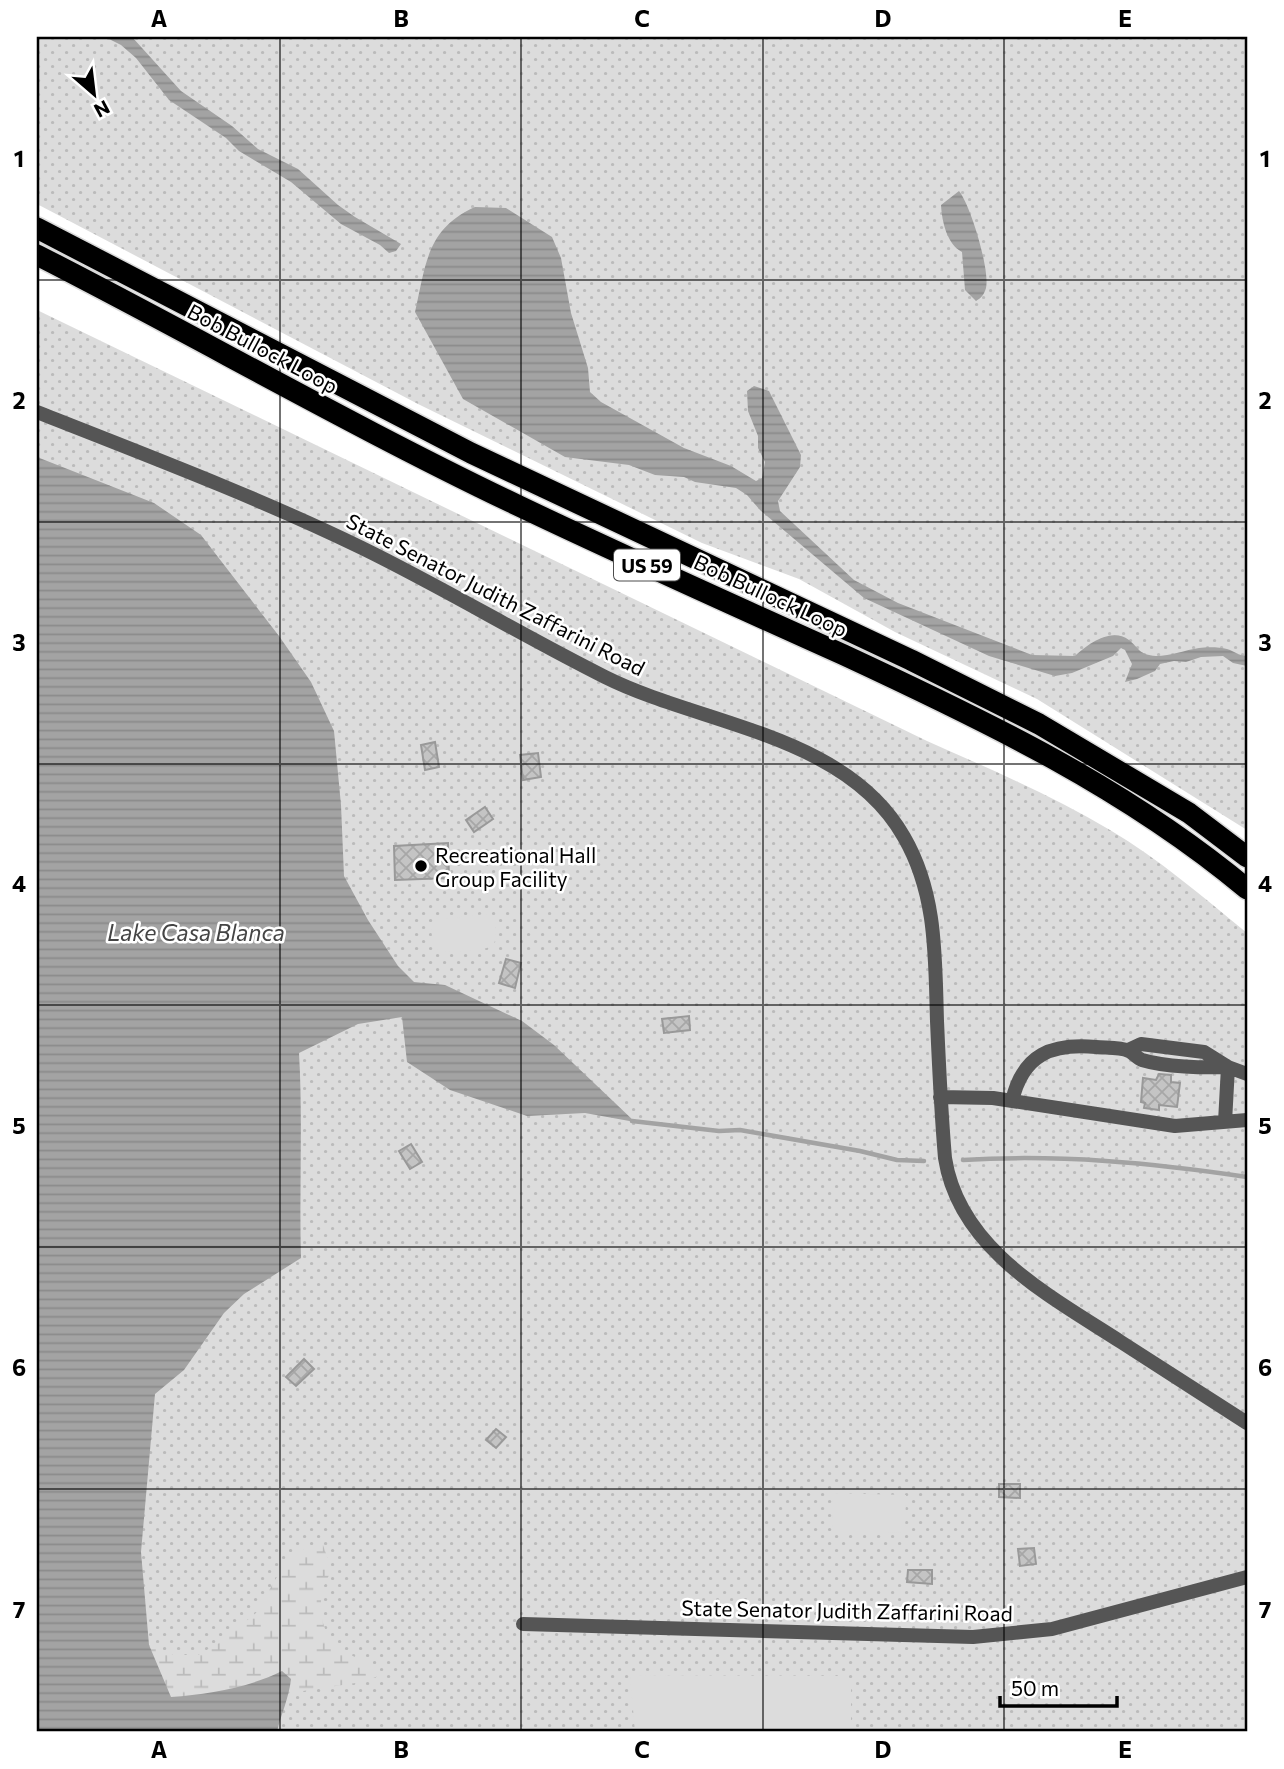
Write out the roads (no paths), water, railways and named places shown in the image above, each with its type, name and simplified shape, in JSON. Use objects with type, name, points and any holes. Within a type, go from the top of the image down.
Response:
[{"type":"highway","name":"Bob Bullock Loop","points":[[37,228],[471,453],[1040,723],[1179,807],[1247,857]]},
{"type":"highway","name":"Bob Bullock Loop","points":[[37,255],[355,424],[481,487],[1000,729],[1150,816],[1247,889]]},
{"type":"street","name":"State Senator Judith Zaffarini Road","points":[[37,412],[330,533],[608,679],[789,745],[830,765],[851,780],[884,809],[904,835],[928,893],[934,936],[945,1158],[951,1186],[964,1211],[993,1251],[1047,1294],[1247,1423]]},
{"type":"street","points":[[1012,1101],[1017,1083],[1025,1069],[1040,1055],[1051,1049],[1073,1045],[1128,1050],[1140,1059],[1203,1068],[1228,1067],[1247,1073]]},
{"type":"street","points":[[1225,1122],[1228,1067]]},
{"type":"street","points":[[940,1097],[978,1097],[1012,1101],[1163,1125],[1186,1126],[1247,1120]]},
{"type":"street","name":"State Senator Judith Zaffarini Road","points":[[523,1625],[973,1637],[1005,1635],[1052,1629],[1247,1577]]},
{"type":"water","points":[[105,37],[133,38],[181,91],[232,126],[258,149],[298,169],[355,217],[401,244],[396,251],[389,253],[380,245],[341,224],[291,182],[239,151],[226,138],[169,100],[136,58],[121,45]]},
{"type":"water","points":[[959,191],[974,224],[985,267],[986,288],[976,301],[965,290],[962,252],[949,238],[943,218],[941,205]]},
{"type":"water","points":[[475,207],[506,208],[552,237],[561,258],[571,313],[588,368],[590,392],[601,402],[684,448],[731,466],[756,481],[762,478],[765,462],[758,448],[758,436],[748,411],[747,391],[754,386],[769,391],[801,455],[800,467],[778,501],[780,511],[854,580],[898,603],[1032,655],[1075,656],[1093,642],[1115,635],[1129,640],[1143,653],[1156,656],[1202,648],[1227,649],[1247,656],[1247,666],[1233,663],[1223,656],[1201,657],[1186,662],[1160,664],[1155,671],[1125,682],[1132,664],[1125,650],[1121,648],[1113,656],[1072,673],[1055,676],[989,656],[864,598],[736,488],[695,482],[684,477],[655,475],[629,465],[565,457],[463,399],[415,312],[426,264],[437,237],[446,226]]},
{"type":"water","name":"Lake Casa Blanca","points":[[37,457],[154,503],[201,535],[279,636],[311,682],[334,731],[344,876],[398,966],[414,982],[445,985],[522,1021],[554,1045],[635,1122],[585,1113],[527,1116],[450,1090],[407,1062],[402,1017],[358,1024],[299,1053],[301,1258],[244,1294],[224,1313],[184,1370],[155,1394],[141,1552],[149,1645],[171,1697],[228,1689],[256,1682],[282,1671],[291,1679],[277,1732],[37,1732]]},
{"type":"waterway","points":[[632,1121],[719,1131],[740,1130],[897,1160],[924,1161]]},
{"type":"waterway","points":[[963,1160],[1035,1158],[1106,1161],[1247,1177]]},
{"type":"place","name":"Recreational Hall Group Facility","points":[[421,866]]}]
